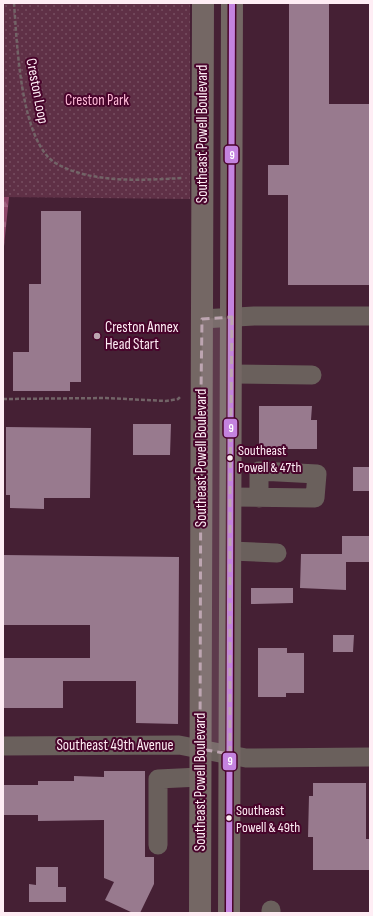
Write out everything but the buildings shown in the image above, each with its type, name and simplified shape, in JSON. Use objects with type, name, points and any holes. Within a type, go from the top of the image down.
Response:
[{"type":"main road","name":"Southeast Powell Boulevard","points":[[200,913],[202,3]]},
{"type":"main road","name":"Southeast Powell Boulevard","points":[[229,913],[232,3]]},
{"type":"street","points":[[202,319],[232,317],[370,316]]},
{"type":"street","points":[[231,374],[312,375]]},
{"type":"street","points":[[230,497],[259,498]]},
{"type":"street","points":[[230,552],[277,554]]},
{"type":"street","name":"Southeast 49th Avenue","points":[[3,746],[178,745],[246,758],[370,757]]},
{"type":"street","points":[[158,845],[158,779],[200,777]]},
{"type":"path","name":"Creston Loop","points":[[14,3],[20,68],[29,117],[32,130],[42,149],[56,163],[82,174],[124,179],[186,178]]},
{"type":"path","points":[[3,399],[106,398],[166,401],[178,399],[185,391]]},
{"type":"highlighted area","points":[[232,317],[230,497],[230,754],[200,749],[201,391],[202,319]]},
{"type":"green space","name":"Creston Park","points":[[3,3],[190,3],[190,199],[3,197]]},
{"type":"green space","points":[[3,197],[9,197],[3,256]]},
{"type":"transit line","name":"9","points":[[229,913],[232,3]]},
{"type":"place","name":"Creston Annex Head Start","points":[[97,336]]},
{"type":"place","name":"Southeast Powell & 47th","points":[[230,458]]},
{"type":"place","name":"Southeast Powell & 49th","points":[[229,818]]}]
